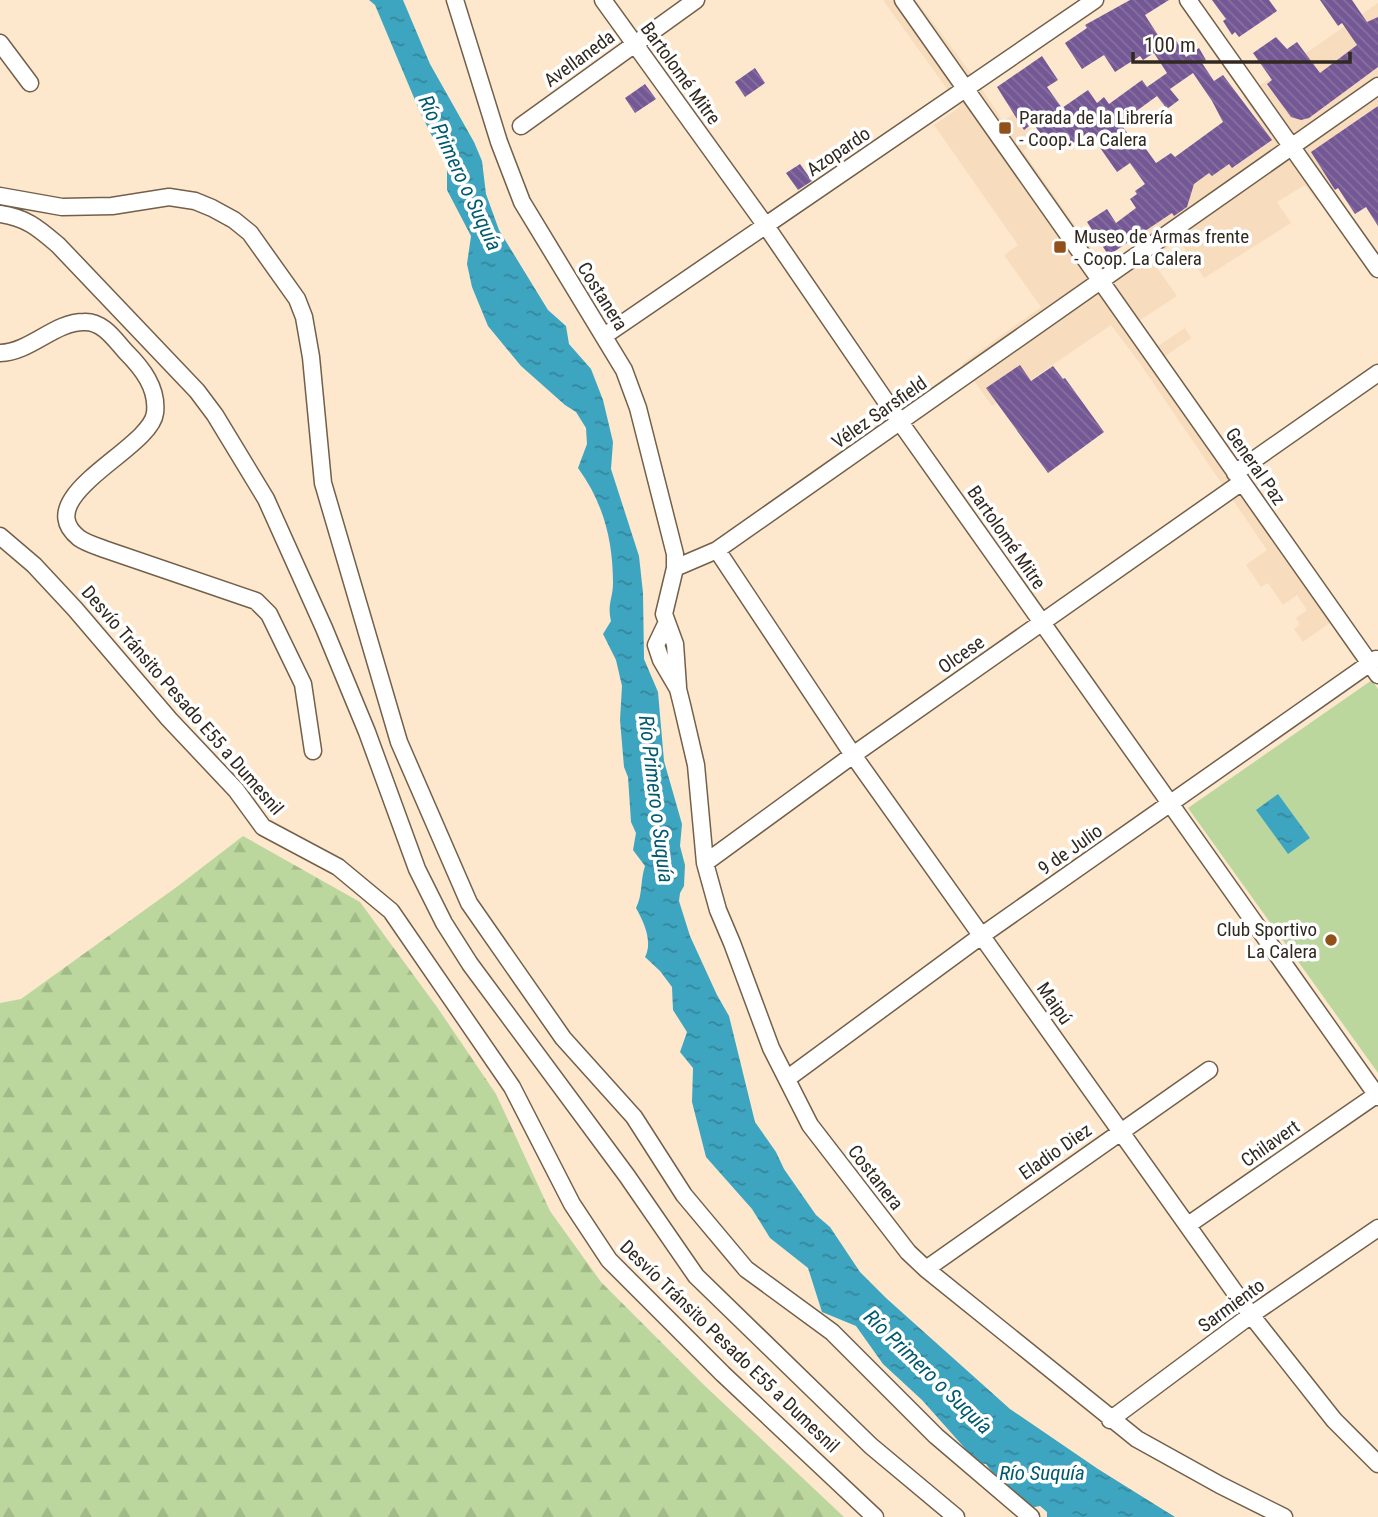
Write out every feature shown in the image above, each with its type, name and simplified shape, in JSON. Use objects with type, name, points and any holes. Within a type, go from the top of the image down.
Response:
[{"type":"street","name":"Costanera","points":[[455,0],[519,195],[624,370],[638,408],[673,544],[675,568],[666,599],[666,624],[656,645],[661,660],[678,689],[696,765],[705,863],[718,911],[771,1048],[801,1110],[826,1148],[908,1252],[926,1269],[1136,1439],[1284,1517]]},
{"type":"street","name":"Bartolomé Mitre","points":[[603,0],[766,226],[900,422],[1377,1096]]},
{"type":"street","name":"Avellaneda","points":[[521,126],[696,0]]},
{"type":"street","name":"General Paz","points":[[903,0],[1238,478],[1375,666]]},
{"type":"street","name":"Azopardo","points":[[604,336],[1095,0]]},
{"type":"street","points":[[1188,0],[1378,269]]},
{"type":"street","points":[[0,43],[30,82]]},
{"type":"street","name":"Vélez Sarsfield","points":[[675,568],[717,550],[1378,86]]},
{"type":"street","points":[[0,196],[62,207],[112,206],[169,197],[195,201],[212,208],[250,233],[297,299],[304,317],[311,358],[323,483],[399,742],[469,903],[563,1038],[634,1117],[684,1195],[746,1269],[832,1332],[936,1436],[1031,1517]]},
{"type":"street","points":[[0,214],[18,217],[36,226],[58,245],[197,391],[215,415],[266,499],[367,732],[417,869],[444,923],[470,964],[619,1165],[696,1276],[871,1446],[957,1517]]},
{"type":"street","points":[[0,354],[27,347],[67,325],[85,321],[103,328],[142,368],[153,394],[155,414],[146,432],[68,504],[66,516],[69,527],[80,538],[104,549],[256,601],[269,614],[303,684],[313,751]]},
{"type":"street","name":"Olcese","points":[[705,863],[853,755],[1043,623],[1378,373]]},
{"type":"street","name":"Desvío Tránsito Pesado E55 a Dumesnil","points":[[0,536],[34,565],[75,609],[169,719],[236,790],[263,827],[338,867],[391,911],[512,1087],[572,1204],[609,1260],[723,1374],[875,1517]]},
{"type":"street","name":"Maipú","points":[[717,550],[853,755],[1251,1315],[1334,1420],[1378,1464]]},
{"type":"street","name":"9 de Julio","points":[[788,1079],[981,936],[1375,666]]},
{"type":"street","name":"Eladio Diez","points":[[926,1269],[1120,1130],[1209,1070]]},
{"type":"street","name":"Chilavert","points":[[1188,1225],[1377,1096]]},
{"type":"street","name":"Sarmiento","points":[[1110,1420],[1251,1315],[1378,1228]]},
{"type":"shaded area","points":[[883,0],[916,0],[1003,121],[1018,111],[1037,139],[1023,151],[1098,258],[1104,261],[1117,259],[1136,245],[1119,220],[1260,120],[1243,97],[1378,3],[1378,149],[1353,178],[1316,200],[1305,185],[1277,202],[1291,223],[1204,278],[1179,240],[1151,259],[1177,296],[1137,322],[1155,348],[1185,328],[1191,338],[1164,357],[1194,403],[1345,612],[1303,642],[1294,629],[1300,625],[1296,618],[1307,610],[1297,595],[1283,605],[1268,583],[1261,587],[1246,565],[1267,550],[1111,325],[992,406],[962,364],[1041,307],[1004,255],[1018,245],[934,125],[960,107]]},
{"type":"green space","name":"Club Sportivo La Calera","points":[[1372,680],[1378,689],[1378,1073],[1188,808]]},
{"type":"green space","points":[[243,836],[360,902],[437,1007],[496,1094],[550,1211],[601,1282],[704,1385],[844,1517],[0,1517],[0,1003],[21,999]]},
{"type":"water","name":"Río Suquía","points":[[369,0],[403,0],[430,64],[482,161],[486,194],[499,230],[548,310],[566,326],[569,344],[591,369],[603,400],[613,442],[611,469],[639,556],[643,593],[644,659],[658,692],[664,761],[682,824],[680,846],[685,865],[684,886],[679,901],[690,936],[729,1016],[755,1122],[816,1215],[830,1227],[860,1272],[886,1298],[1010,1409],[1175,1517],[1047,1517],[1047,1512],[1040,1506],[1030,1508],[986,1464],[978,1463],[922,1400],[883,1364],[856,1326],[822,1312],[808,1268],[770,1238],[752,1209],[706,1157],[692,1102],[693,1068],[680,1052],[687,1032],[673,1010],[672,987],[645,957],[648,939],[636,908],[645,866],[633,850],[636,833],[631,822],[620,720],[622,686],[616,660],[603,634],[611,621],[613,583],[609,537],[594,494],[578,468],[587,444],[586,428],[576,412],[521,366],[488,326],[472,287],[467,264],[471,236],[447,190],[447,166],[420,112],[375,5]]},
{"type":"water","points":[[1278,794],[1310,838],[1288,854],[1256,810]]},
{"type":"building","points":[[1130,0],[1169,0],[1145,15],[1163,43],[1174,37],[1186,57],[1199,48],[1206,60],[1202,63],[1214,81],[1223,75],[1272,140],[1232,168],[1229,164],[1212,176],[1209,173],[1194,184],[1187,207],[1174,216],[1172,213],[1112,253],[1107,253],[1087,222],[1107,209],[1116,223],[1136,208],[1130,199],[1137,194],[1135,191],[1145,184],[1130,163],[1117,172],[1089,132],[1063,150],[1051,149],[1033,123],[1024,130],[997,87],[1042,56],[1058,80],[1047,87],[1062,108],[1088,90],[1097,103],[1104,97],[1109,104],[1142,80],[1147,87],[1167,73],[1154,53],[1143,60],[1140,56],[1115,72],[1104,55],[1082,69],[1065,43],[1087,28],[1085,25]],"holes":[[[1193,73],[1223,122],[1175,157],[1171,153],[1156,163],[1141,142],[1136,145],[1120,123],[1157,96],[1167,109],[1179,100],[1170,89]]]},
{"type":"building","points":[[1212,0],[1269,0],[1277,11],[1239,37],[1235,32],[1232,35],[1223,21],[1226,19]]},
{"type":"building","points":[[1320,0],[1352,0],[1367,22],[1378,17],[1378,67],[1309,118],[1301,120],[1291,117],[1267,84],[1272,80],[1253,53],[1276,37],[1287,49],[1297,42],[1320,73],[1357,45],[1342,23],[1338,26]]},
{"type":"building","points":[[755,68],[765,83],[745,97],[735,82]]},
{"type":"building","points":[[645,84],[656,99],[635,113],[625,98]]},
{"type":"building","points":[[1378,106],[1378,226],[1366,207],[1355,214],[1338,188],[1335,190],[1311,152]]},
{"type":"building","points":[[800,164],[812,181],[798,190],[786,173]]},
{"type":"building","points":[[1020,365],[1031,381],[1053,366],[1063,379],[1065,378],[1104,432],[1048,473],[986,388]]},
{"type":"place","name":"Parada de la Librería - Coop. La Calera","points":[[1005,128]]},
{"type":"place","name":"Museo de Armas frente - Coop. La Calera","points":[[1060,247]]},
{"type":"place","name":"Club Sportivo La Calera","points":[[1331,940]]},
{"type":"water label","name":"Río Primero o Suquía","points":[[460,173]]},
{"type":"water label","name":"Río Primero o Suquía","points":[[656,799]]},
{"type":"water label","name":"Río Primero o Suquía","points":[[928,1372]]}]
